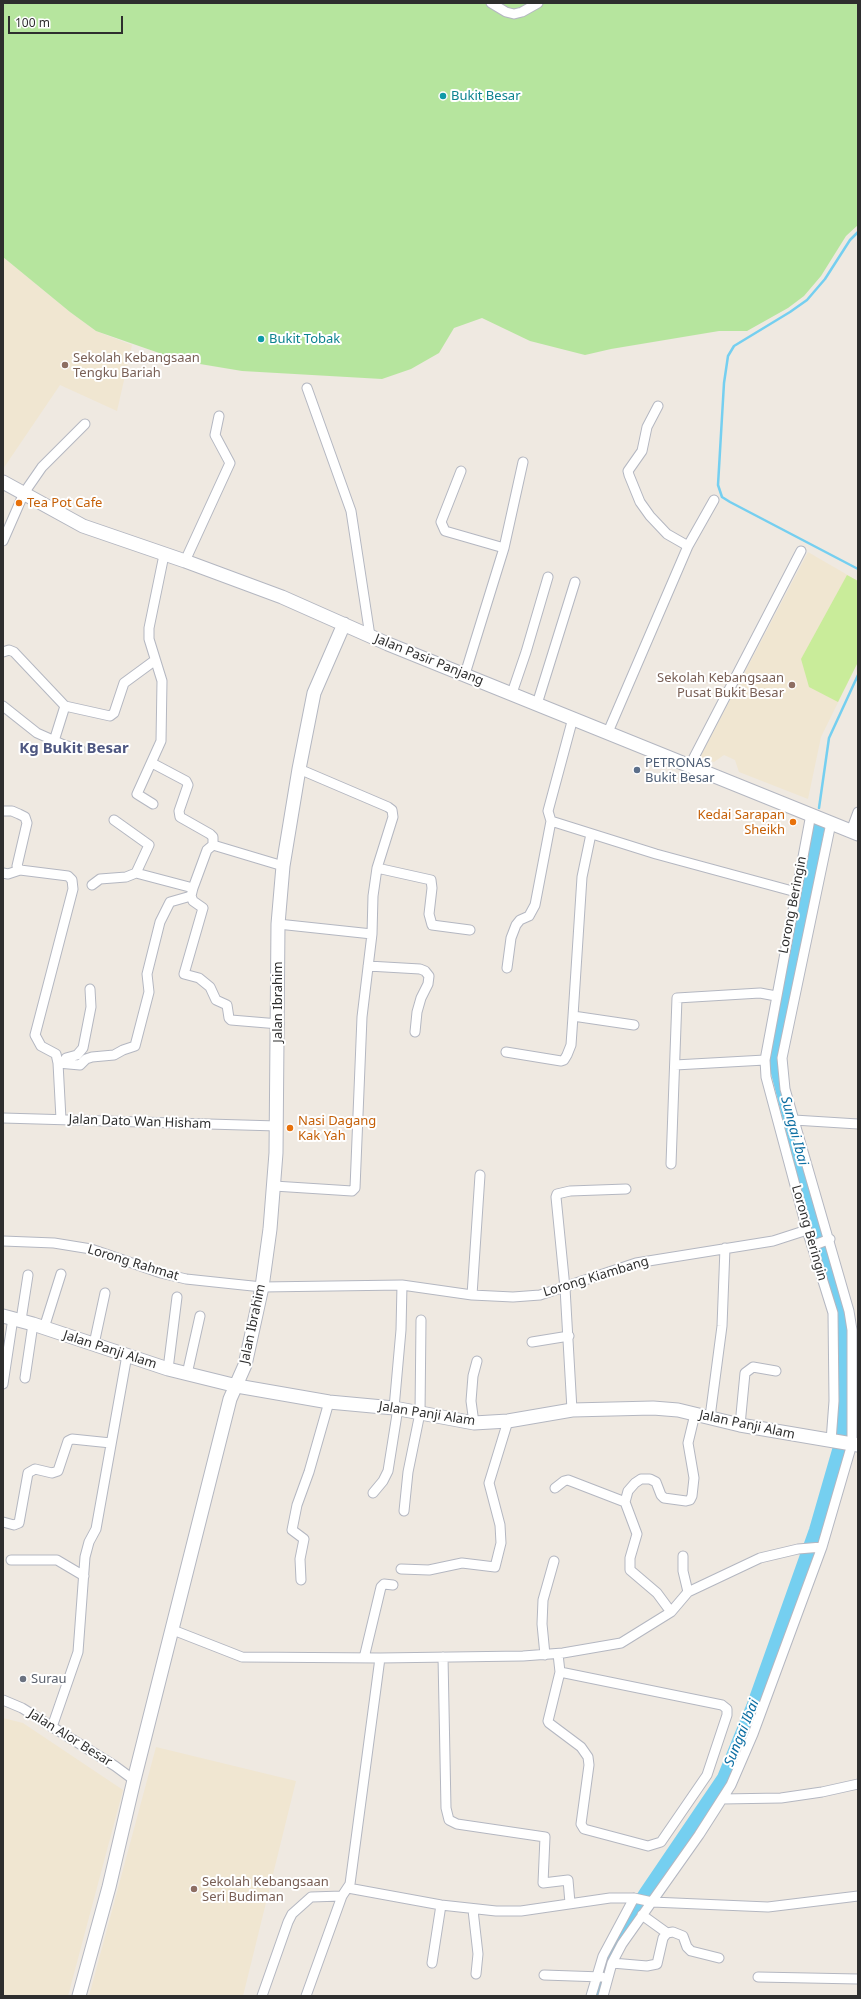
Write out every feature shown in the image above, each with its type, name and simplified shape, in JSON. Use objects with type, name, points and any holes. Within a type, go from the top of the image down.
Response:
[{"type":"main road","name":"Jalan Pasir Panjang","points":[[3,482],[82,526],[185,561],[282,597],[370,636],[854,832]]},
{"type":"main road","name":"Jalan Ibrahim","points":[[79,1996],[115,1866],[134,1780],[230,1399],[245,1365],[262,1287],[274,1186],[277,1126],[279,1024],[278,924],[283,866],[314,693],[344,624]]},
{"type":"main road","name":"Jalan Panji Alam","points":[[23,1321],[168,1369],[237,1386],[329,1402],[396,1408],[474,1423],[508,1421],[572,1410],[652,1408],[678,1410],[740,1425],[855,1445]]},
{"type":"street","points":[[491,3],[506,12],[514,14],[522,12],[538,3]]},
{"type":"street","points":[[307,388],[351,511],[370,636]]},
{"type":"street","points":[[658,406],[647,427],[642,451],[628,471],[640,502],[650,516],[667,534],[688,546]]},
{"type":"street","points":[[185,561],[230,463],[215,435],[219,416]]},
{"type":"street","points":[[3,541],[24,493],[46,462],[85,424]]},
{"type":"street","points":[[465,674],[504,548],[523,462]]},
{"type":"street","points":[[461,471],[441,522],[444,531],[504,548]]},
{"type":"street","points":[[608,732],[688,546],[714,500]]},
{"type":"street","points":[[690,765],[801,551]]},
{"type":"street","points":[[153,804],[137,794],[152,763],[161,741],[162,734],[162,680],[154,661],[149,639],[149,628],[164,555]]},
{"type":"street","points":[[512,693],[526,652],[548,576]]},
{"type":"street","points":[[537,704],[575,582]]},
{"type":"street","points":[[3,652],[9,650],[14,652],[65,706],[110,716],[114,713],[124,683],[154,661]]},
{"type":"street","points":[[3,706],[37,733],[54,741],[80,749]]},
{"type":"street","points":[[54,741],[65,706]]},
{"type":"street","points":[[507,968],[512,938],[516,925],[520,920],[529,916],[535,906],[551,821],[548,811],[573,718]]},
{"type":"street","points":[[152,763],[186,781],[188,785],[178,811],[180,817],[210,834],[213,844]]},
{"type":"street","points":[[274,1186],[354,1190],[362,1017],[372,934],[373,896],[377,868],[392,817],[392,810],[299,770]]},
{"type":"street","points":[[3,811],[12,811],[25,817],[27,823],[16,866],[20,870]]},
{"type":"street","points":[[854,832],[858,812]]},
{"type":"street","name":"Lorong Beringin","points":[[811,814],[765,1060],[766,1077],[807,1230],[814,1244],[833,1313],[834,1400],[831,1441]]},
{"type":"street","points":[[114,820],[149,845],[136,873]]},
{"type":"street","points":[[551,821],[591,834],[796,892]]},
{"type":"street","points":[[591,1996],[642,1915],[731,1785],[753,1734],[822,1547],[855,1445],[852,1330],[854,1311],[828,1240],[785,1089],[782,1058],[831,823]]},
{"type":"street","points":[[506,1052],[564,1060],[571,1045],[582,877],[591,834]]},
{"type":"street","points":[[213,844],[283,866]]},
{"type":"street","points":[[213,844],[207,850],[192,892],[193,901],[203,908],[203,913],[184,974],[199,978],[210,987],[216,1000],[227,1005],[229,1018],[231,1020],[279,1024]]},
{"type":"street","points":[[377,868],[431,880],[432,888],[429,914],[432,925],[470,930]]},
{"type":"street","points":[[3,873],[8,874],[20,870],[68,876],[72,880],[73,889],[35,1035],[41,1046],[56,1054],[60,1063],[61,1119]]},
{"type":"street","points":[[92,885],[96,881],[107,877],[126,877],[136,873],[192,892]]},
{"type":"street","points":[[60,1063],[80,1065],[86,1059],[114,1055],[135,1046],[149,992],[147,974],[160,922],[170,902],[192,892]]},
{"type":"street","points":[[278,924],[372,934]]},
{"type":"street","points":[[368,966],[420,969],[425,971],[429,976],[428,984],[421,998],[417,1012],[415,1032]]},
{"type":"street","points":[[60,1063],[66,1058],[77,1055],[83,1048],[92,1007],[90,989]]},
{"type":"street","points":[[671,1164],[676,1065],[677,998],[760,993],[776,996]]},
{"type":"street","points":[[574,1016],[634,1025]]},
{"type":"street","points":[[676,1065],[765,1060]]},
{"type":"street","name":"Jalan Dato Wan Hisham","points":[[3,1118],[277,1126]]},
{"type":"street","points":[[794,1120],[858,1124]]},
{"type":"street","points":[[472,1294],[480,1174]]},
{"type":"street","points":[[572,1410],[569,1336],[556,1198],[557,1194],[570,1192],[626,1189]]},
{"type":"street","name":"Lorong Kiambang","points":[[262,1287],[402,1285],[472,1294],[513,1297],[540,1295],[565,1288],[636,1263],[773,1241],[807,1230]]},
{"type":"street","points":[[814,1244],[828,1240]]},
{"type":"street","name":"Lorong Rahmat","points":[[3,1241],[75,1246],[106,1253],[161,1273],[186,1279],[262,1287]]},
{"type":"street","points":[[710,1417],[722,1326],[725,1248]]},
{"type":"street","points":[[3,1384],[23,1321],[61,1274]]},
{"type":"street","points":[[25,1378],[23,1321],[28,1275]]},
{"type":"street","points":[[373,1493],[383,1481],[388,1471],[396,1408],[402,1285]]},
{"type":"street","points":[[94,1344],[105,1293]]},
{"type":"street","points":[[168,1369],[177,1297]]},
{"type":"street","points":[[188,1374],[200,1316]]},
{"type":"street","points":[[404,1511],[408,1472],[420,1413],[422,1320]]},
{"type":"street","points":[[532,1342],[569,1336]]},
{"type":"street","points":[[52,1727],[78,1652],[85,1557],[96,1529],[127,1355]]},
{"type":"street","points":[[474,1423],[471,1401],[473,1376],[477,1360]]},
{"type":"street","points":[[740,1425],[745,1373],[753,1366],[776,1371]]},
{"type":"street","points":[[301,1580],[300,1558],[304,1539],[292,1530],[297,1505],[309,1472],[329,1402]]},
{"type":"street","points":[[671,1612],[657,1593],[630,1570],[630,1558],[637,1534],[625,1502],[628,1491],[642,1478],[650,1479],[656,1482],[661,1495],[664,1498],[686,1502],[690,1500],[692,1496],[694,1478],[688,1443],[695,1414]]},
{"type":"street","points":[[401,1569],[429,1570],[462,1563],[495,1567],[501,1543],[500,1526],[489,1482],[508,1421]]},
{"type":"street","points":[[3,1522],[14,1525],[19,1523],[28,1473],[35,1469],[52,1473],[58,1471],[68,1441],[72,1439],[111,1443]]},
{"type":"street","points":[[555,1488],[564,1480],[568,1480],[625,1502]]},
{"type":"street","points":[[173,1630],[242,1657],[380,1658],[558,1654],[621,1643],[671,1612],[688,1592],[760,1558],[799,1549],[822,1547]]},
{"type":"street","points":[[683,1556],[683,1571],[688,1592]]},
{"type":"street","points":[[11,1560],[57,1560],[84,1576]]},
{"type":"street","points":[[545,1655],[542,1624],[543,1600],[554,1561]]},
{"type":"street","points":[[364,1658],[381,1587],[384,1584],[393,1585]]},
{"type":"street","points":[[558,1654],[560,1672],[548,1721],[580,1747],[588,1757],[589,1765],[581,1824],[584,1829],[648,1846],[661,1842],[707,1775],[727,1715],[727,1709],[722,1705],[560,1672]]},
{"type":"street","points":[[443,1657],[446,1808],[449,1820],[457,1824],[545,1837],[543,1883],[568,1880],[570,1900]]},
{"type":"street","points":[[306,1996],[342,1896],[348,1888],[380,1658]]},
{"type":"street","name":"Jalan Alor Besar","points":[[3,1700],[22,1708],[134,1780]]},
{"type":"street","points":[[722,1799],[781,1798],[822,1792],[858,1784]]},
{"type":"street","points":[[348,1888],[473,1910],[521,1911],[570,1900],[610,1898],[634,1898],[652,1902],[768,1907],[858,1896]]},
{"type":"street","points":[[262,1996],[292,1914],[311,1898],[342,1896]]},
{"type":"street","points":[[603,1996],[603,1956],[634,1898]]},
{"type":"street","points":[[432,1963],[441,1904]]},
{"type":"street","points":[[473,1910],[478,1954],[476,1974]]},
{"type":"street","points":[[642,1915],[667,1933]]},
{"type":"street","points":[[612,1963],[647,1966],[657,1964],[663,1938],[667,1933],[673,1932],[683,1936],[687,1947],[691,1951],[719,1958]]},
{"type":"street","points":[[544,1975],[602,1977]]},
{"type":"street","points":[[758,1977],[858,1979]]},
{"type":"shaded area","name":"Sekolah Kebangsaan Tengku Bariah","points":[[3,257],[70,312],[96,331],[132,345],[117,411],[60,385],[3,469]]},
{"type":"shaded area","name":"Sekolah Kebangsaan Pusat Bukit Besar","points":[[808,552],[858,581],[858,662],[821,737],[808,799],[739,772],[735,760],[724,755],[714,762],[700,757]]},
{"type":"shaded area","points":[[3,1718],[23,1723],[123,1790],[68,1996],[3,1996]]},
{"type":"shaded area","name":"Sekolah Kebangsaan Seri Budiman","points":[[156,1747],[296,1781],[243,1996],[89,1996]]},
{"type":"green space","points":[[3,3],[858,3],[858,225],[846,236],[821,276],[804,296],[788,308],[747,331],[719,331],[611,349],[585,355],[530,341],[482,318],[454,328],[439,353],[411,369],[382,379],[242,371],[182,361],[96,331],[70,312],[3,257]]},
{"type":"green space","points":[[847,575],[858,581],[858,662],[838,702],[809,687],[801,659]]},
{"type":"waterway","points":[[858,232],[850,240],[825,279],[807,300],[734,346],[728,356],[724,383],[718,485],[722,497],[730,502],[858,569]]},
{"type":"waterway","points":[[819,808],[829,738],[858,675]]},
{"type":"waterway","name":"Sungai Ibai","points":[[818,826],[775,1061],[803,1170],[842,1308],[844,1348],[842,1437]]},
{"type":"waterway","name":"Sungai Ibai","points":[[597,1996],[609,1952],[646,1893],[724,1778],[753,1707],[816,1530],[840,1447]]},
{"type":"place","name":"Bukit Besar","points":[[443,96]]},
{"type":"place","name":"Bukit Tobak","points":[[261,339]]},
{"type":"place","name":"Sekolah Kebangsaan Tengku Bariah","points":[[65,365]]},
{"type":"place","name":"Tea Pot Cafe","points":[[19,503]]},
{"type":"place","name":"Sekolah Kebangsaan Pusat Bukit Besar","points":[[792,685]]},
{"type":"place","name":"PETRONAS Bukit Besar","points":[[637,770]]},
{"type":"place","name":"Kedai Sarapan Sheikh","points":[[793,822]]},
{"type":"place","name":"Nasi Dagang Kak Yah","points":[[290,1128]]},
{"type":"place","name":"Surau","points":[[23,1679]]},
{"type":"place","name":"Sekolah Kebangsaan Seri Budiman","points":[[194,1889]]},
{"type":"district","name":"Kg Bukit Besar","points":[[74,749]]}]
